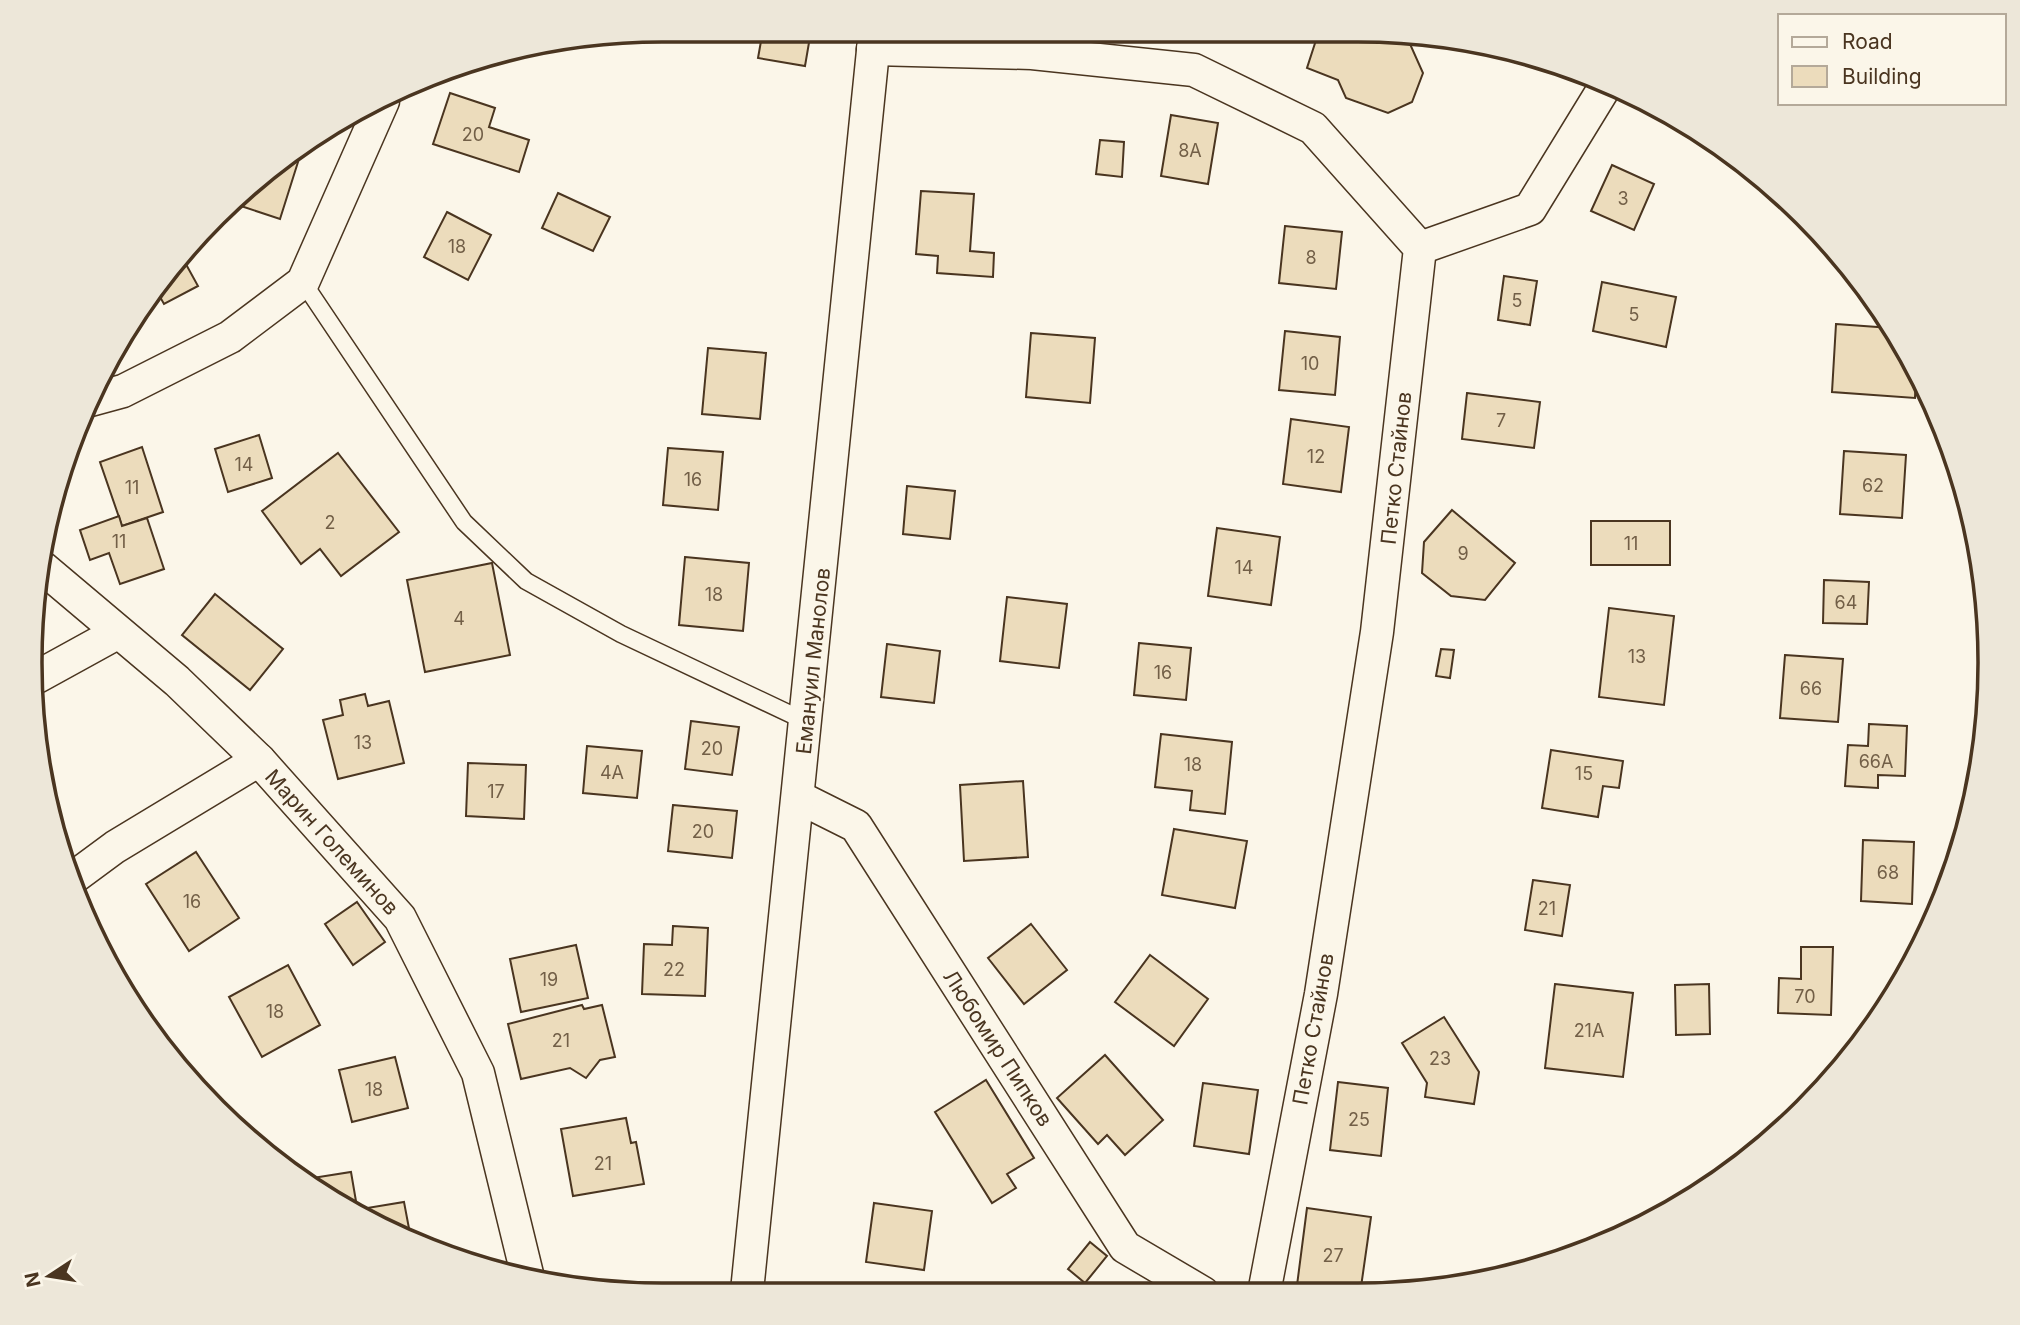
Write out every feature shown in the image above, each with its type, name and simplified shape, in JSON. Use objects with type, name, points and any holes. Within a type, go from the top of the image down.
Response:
[{"type":"street","name":"Емануил Манолов","points":[[748,1283],[800,798],[874,42]]},
{"type":"street","points":[[900,42],[1194,69],[1313,128],[1420,248],[1530,209],[1602,92]]},
{"type":"street","points":[[102,397],[123,391],[230,337],[303,282],[379,111]]},
{"type":"street","name":"Петко Стайнов","points":[[1266,1283],[1321,994],[1377,632],[1420,248]]},
{"type":"street","name":"Марин Големинов","points":[[49,573],[177,681],[259,760],[400,918],[478,1073],[525,1267]]},
{"type":"street","points":[[42,674],[117,633]]},
{"type":"street","points":[[79,873],[115,847],[259,760]]},
{"type":"street","name":"Любомир Пипков","points":[[800,798],[856,826],[1125,1247],[1186,1283]]},
{"type":"lane","points":[[303,282],[464,522],[526,581],[621,634],[807,722]]},
{"type":"building","points":[[761,42],[809,42],[805,66],[758,58]]},
{"type":"building","points":[[1315,42],[1398,43],[1410,44],[1423,73],[1412,102],[1388,113],[1346,98],[1338,80],[1307,68]]},
{"type":"building","points":[[450,93],[495,108],[489,127],[529,140],[519,172],[433,144]]},
{"type":"building","points":[[1171,115],[1218,123],[1208,184],[1161,176]]},
{"type":"building","points":[[1100,140],[1124,142],[1122,177],[1096,174]]},
{"type":"building","points":[[298,162],[280,219],[242,206]]},
{"type":"building","points":[[1612,165],[1654,184],[1634,230],[1591,211]]},
{"type":"building","points":[[921,191],[974,194],[970,251],[994,253],[993,277],[937,273],[938,256],[916,254]]},
{"type":"building","points":[[558,193],[610,217],[593,251],[542,228]]},
{"type":"building","points":[[447,212],[491,235],[468,280],[424,257]]},
{"type":"building","points":[[1285,226],[1342,232],[1336,289],[1279,283]]},
{"type":"building","points":[[186,265],[198,286],[164,304],[161,298]]},
{"type":"building","points":[[1504,276],[1537,281],[1530,325],[1498,320]]},
{"type":"building","points":[[1602,282],[1676,297],[1666,347],[1593,331]]},
{"type":"building","points":[[1836,324],[1879,327],[1915,391],[1915,398],[1832,392]]},
{"type":"building","points":[[1285,331],[1340,337],[1335,395],[1279,390]]},
{"type":"building","points":[[1031,333],[1095,338],[1090,403],[1026,397]]},
{"type":"building","points":[[708,348],[766,353],[760,419],[702,414]]},
{"type":"building","points":[[1467,393],[1540,402],[1534,448],[1462,439]]},
{"type":"building","points":[[1291,419],[1349,427],[1341,492],[1283,484]]},
{"type":"building","points":[[259,435],[272,478],[228,492],[215,449]]},
{"type":"building","points":[[142,447],[163,512],[122,526],[100,462]]},
{"type":"building","points":[[668,448],[723,452],[718,510],[663,505]]},
{"type":"building","points":[[1844,451],[1906,455],[1902,518],[1840,514]]},
{"type":"building","points":[[338,453],[399,532],[341,576],[320,549],[301,564],[262,511]]},
{"type":"building","points":[[907,486],[955,491],[950,539],[903,534]]},
{"type":"building","points":[[1452,510],[1515,563],[1485,600],[1451,596],[1422,573],[1424,542]]},
{"type":"building","points":[[119,516],[122,526],[147,518],[164,569],[120,584],[109,553],[90,560],[80,530]]},
{"type":"building","points":[[1591,521],[1670,521],[1670,565],[1591,565]]},
{"type":"building","points":[[1217,528],[1280,537],[1271,605],[1208,596]]},
{"type":"building","points":[[685,557],[749,563],[743,631],[679,625]]},
{"type":"building","points":[[492,563],[510,655],[425,672],[407,580]]},
{"type":"building","points":[[1824,580],[1869,582],[1867,624],[1823,623]]},
{"type":"building","points":[[215,594],[283,649],[250,690],[182,635]]},
{"type":"building","points":[[1007,597],[1067,604],[1059,668],[1000,661]]},
{"type":"building","points":[[1609,608],[1674,616],[1664,705],[1599,697]]},
{"type":"building","points":[[1139,643],[1191,648],[1186,700],[1134,695]]},
{"type":"building","points":[[887,644],[940,651],[934,703],[881,697]]},
{"type":"building","points":[[1441,649],[1454,650],[1450,678],[1436,676]]},
{"type":"building","points":[[1785,655],[1843,659],[1838,722],[1780,718]]},
{"type":"building","points":[[365,694],[368,706],[389,701],[404,763],[338,779],[323,720],[343,715],[340,700]]},
{"type":"building","points":[[691,721],[739,727],[732,775],[685,769]]},
{"type":"building","points":[[1869,724],[1907,726],[1905,776],[1878,775],[1878,788],[1845,786],[1848,745],[1868,746]]},
{"type":"building","points":[[1161,734],[1232,742],[1225,814],[1190,810],[1192,791],[1155,787]]},
{"type":"building","points":[[587,746],[642,751],[637,798],[583,793]]},
{"type":"building","points":[[1551,750],[1623,761],[1619,788],[1603,786],[1598,817],[1542,808]]},
{"type":"building","points":[[468,763],[526,765],[524,819],[466,816]]},
{"type":"building","points":[[1023,781],[1028,857],[964,861],[960,785]]},
{"type":"building","points":[[673,805],[737,811],[732,858],[668,851]]},
{"type":"building","points":[[1174,829],[1247,841],[1235,908],[1162,895]]},
{"type":"building","points":[[1863,840],[1914,842],[1912,904],[1861,901]]},
{"type":"building","points":[[196,852],[239,918],[189,951],[146,884]]},
{"type":"building","points":[[1533,880],[1570,885],[1562,936],[1525,930]]},
{"type":"building","points":[[357,902],[385,942],[353,965],[325,924]]},
{"type":"building","points":[[1031,924],[1067,970],[1024,1004],[988,958]]},
{"type":"building","points":[[673,926],[708,928],[705,996],[642,994],[644,944],[672,945]]},
{"type":"building","points":[[576,945],[588,998],[521,1012],[510,959]]},
{"type":"building","points":[[1801,947],[1833,947],[1831,1015],[1778,1013],[1779,978],[1801,979]]},
{"type":"building","points":[[1150,955],[1208,999],[1174,1046],[1115,1002]]},
{"type":"building","points":[[288,965],[320,1025],[262,1057],[229,997]]},
{"type":"building","points":[[1555,984],[1633,993],[1623,1077],[1545,1068]]},
{"type":"building","points":[[1709,984],[1710,1034],[1676,1035],[1675,985]]},
{"type":"building","points":[[582,1005],[584,1009],[602,1005],[615,1057],[600,1060],[586,1078],[570,1068],[521,1079],[508,1024]]},
{"type":"building","points":[[1444,1017],[1479,1072],[1474,1104],[1425,1097],[1427,1083],[1402,1043]]},
{"type":"building","points":[[1105,1055],[1163,1120],[1125,1155],[1107,1135],[1098,1144],[1057,1098]]},
{"type":"building","points":[[395,1057],[408,1108],[352,1122],[339,1070]]},
{"type":"building","points":[[986,1080],[1034,1158],[1007,1174],[1016,1188],[992,1203],[935,1112]]},
{"type":"building","points":[[1338,1082],[1388,1088],[1381,1156],[1330,1150]]},
{"type":"building","points":[[1203,1083],[1258,1090],[1249,1154],[1194,1146]]},
{"type":"building","points":[[626,1118],[631,1143],[636,1142],[644,1184],[573,1196],[561,1129]]},
{"type":"building","points":[[351,1172],[356,1202],[352,1200],[317,1177]]},
{"type":"building","points":[[404,1202],[409,1229],[388,1219],[367,1208]]},
{"type":"building","points":[[874,1203],[932,1211],[924,1270],[866,1262]]},
{"type":"building","points":[[1307,1208],[1371,1217],[1362,1283],[1297,1283]]},
{"type":"building","points":[[1090,1242],[1107,1256],[1085,1283],[1068,1269]]}]
